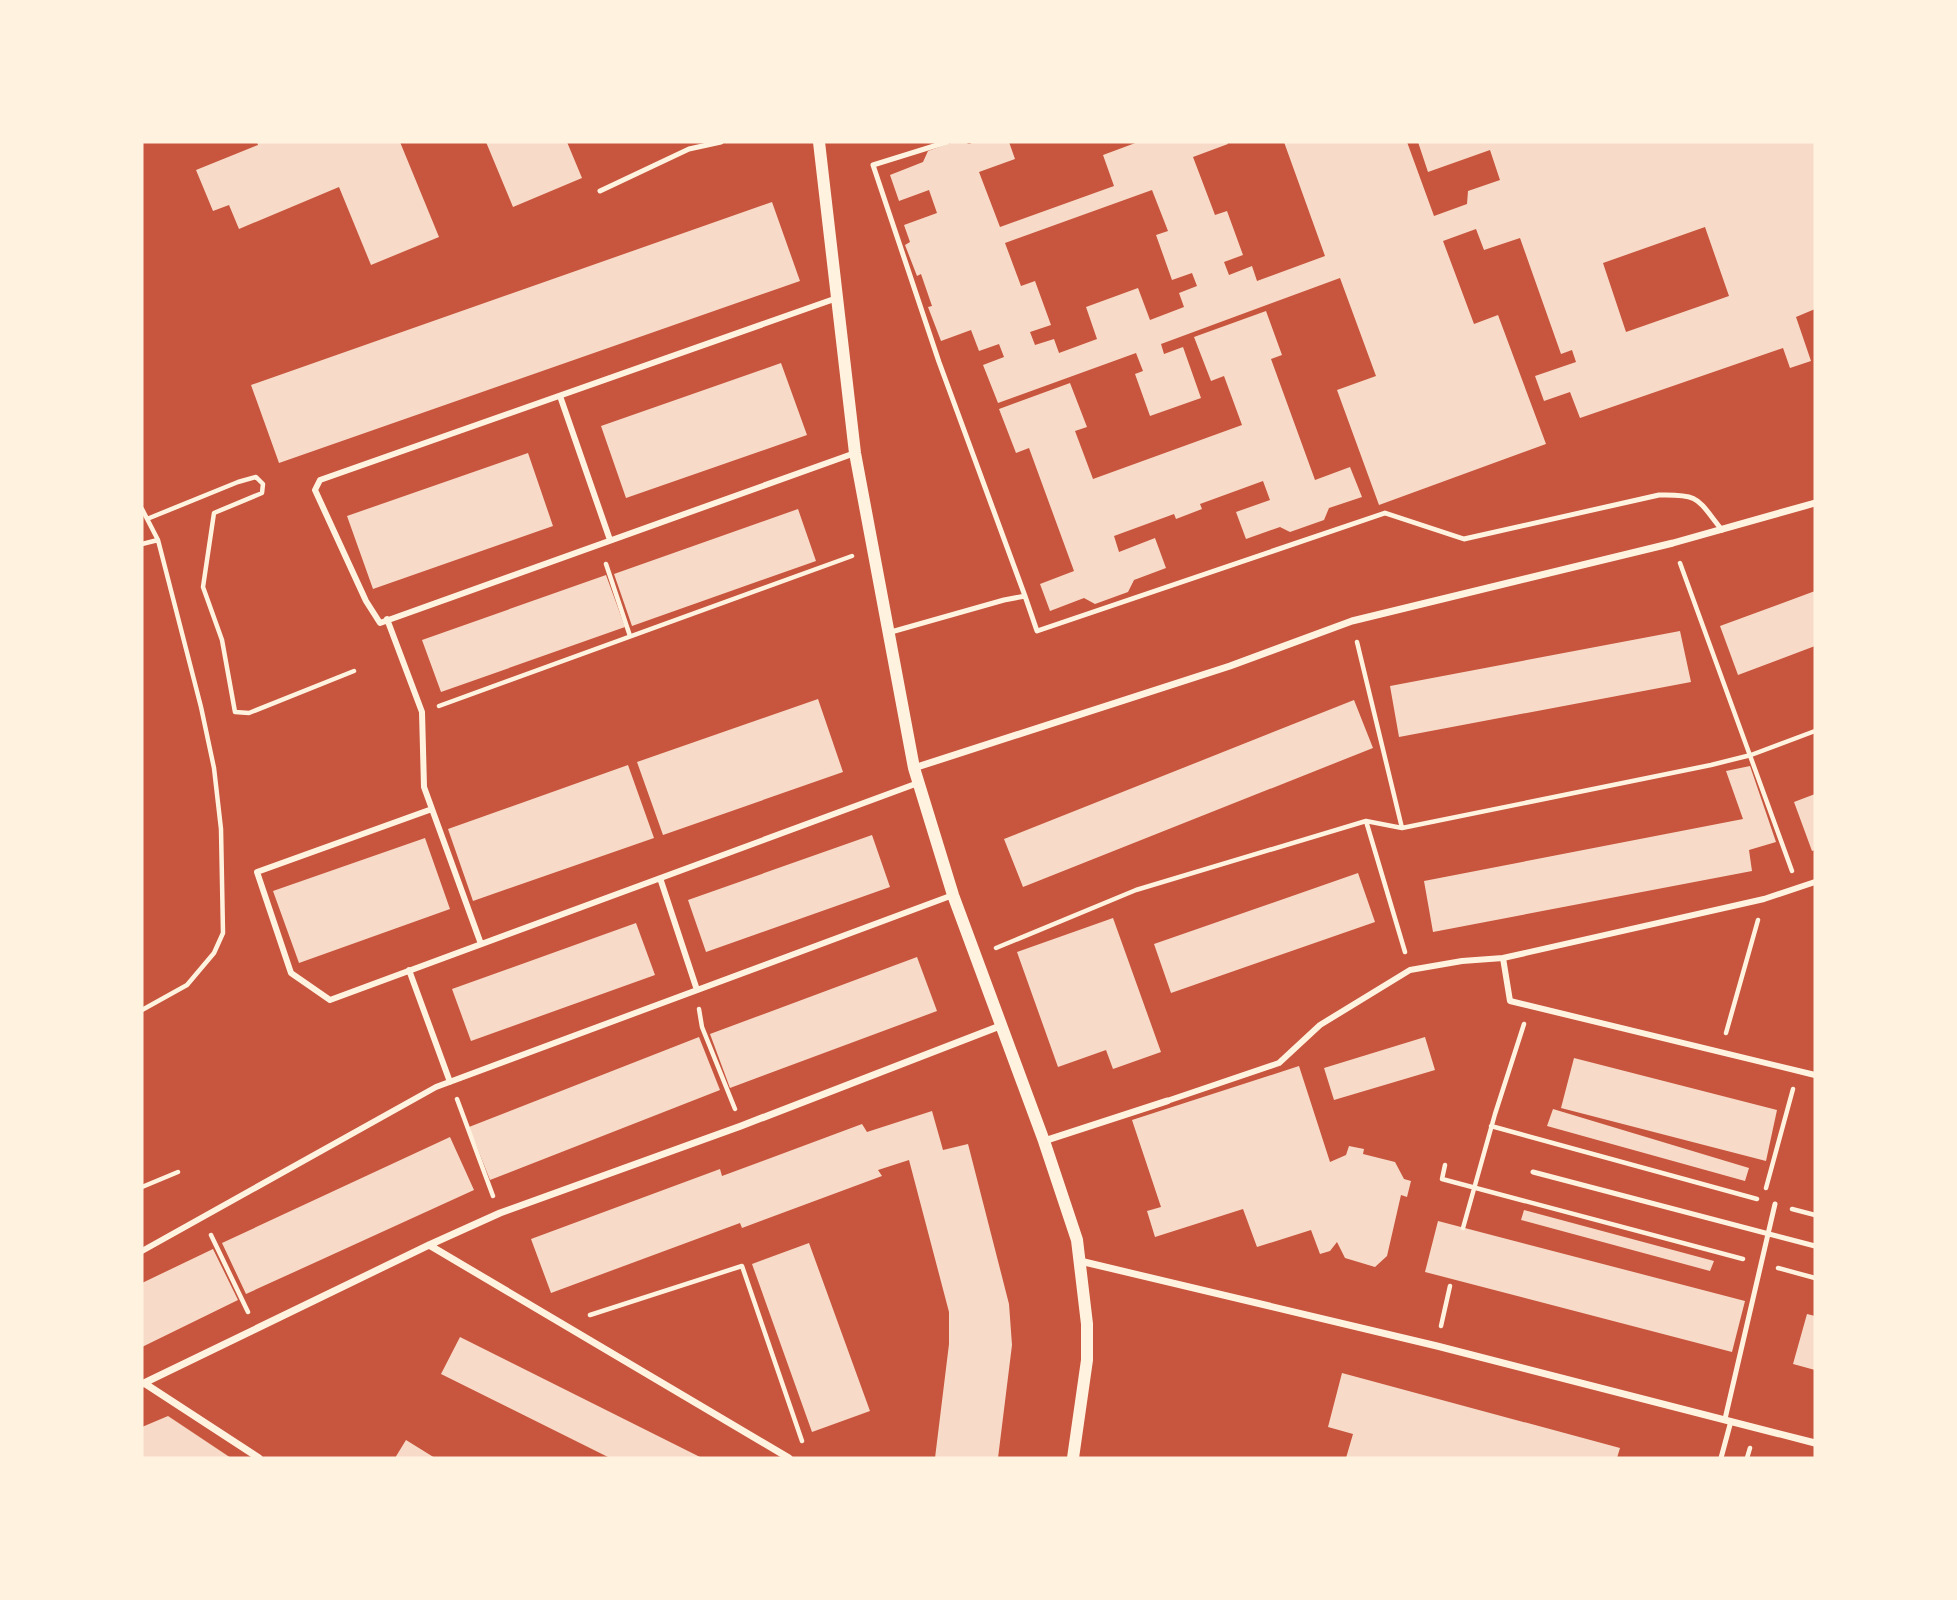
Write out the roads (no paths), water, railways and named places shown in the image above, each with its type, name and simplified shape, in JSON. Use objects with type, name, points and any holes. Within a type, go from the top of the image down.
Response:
[{"type":"street","points":[[819,142],[855,453],[914,768],[953,895],[1073,1227],[1080,1261],[1087,1324],[1087,1360],[1073,1458]]},
{"type":"street","points":[[837,298],[320,480],[315,490],[366,601],[380,623],[855,453]]},
{"type":"street","points":[[560,396],[610,540]]},
{"type":"street","points":[[914,768],[1230,666],[1352,621],[1673,543],[1815,503]]},
{"type":"street","points":[[390,618],[422,712],[424,787],[481,944]]},
{"type":"street","points":[[432,809],[257,872],[291,973],[330,1000],[918,783]]},
{"type":"street","points":[[660,877],[697,990]]},
{"type":"street","points":[[1044,1141],[1279,1063],[1320,1025],[1410,970],[1462,961],[1503,958],[1764,899],[1815,882]]},
{"type":"street","points":[[142,1251],[436,1087],[953,895]]},
{"type":"street","points":[[1503,958],[1510,1001],[1815,1075]]},
{"type":"street","points":[[409,970],[450,1082]]},
{"type":"street","points":[[143,1383],[500,1213],[741,1126],[1000,1026]]},
{"type":"street","points":[[429,1245],[789,1458]]},
{"type":"street","points":[[1080,1261],[1437,1346],[1815,1443]]},
{"type":"street","points":[[143,1383],[259,1458]]},
{"type":"lane","points":[[600,191],[689,149],[721,142]]},
{"type":"lane","points":[[947,142],[873,165],[939,362],[1037,631],[1385,513],[1464,539],[1659,495],[1683,494],[1696,498],[1722,530]]},
{"type":"lane","points":[[888,633],[1024,596]]},
{"type":"lane","points":[[1532,1172],[1815,1246]]},
{"type":"lane","points":[[1721,1458],[1775,1204]]}]
